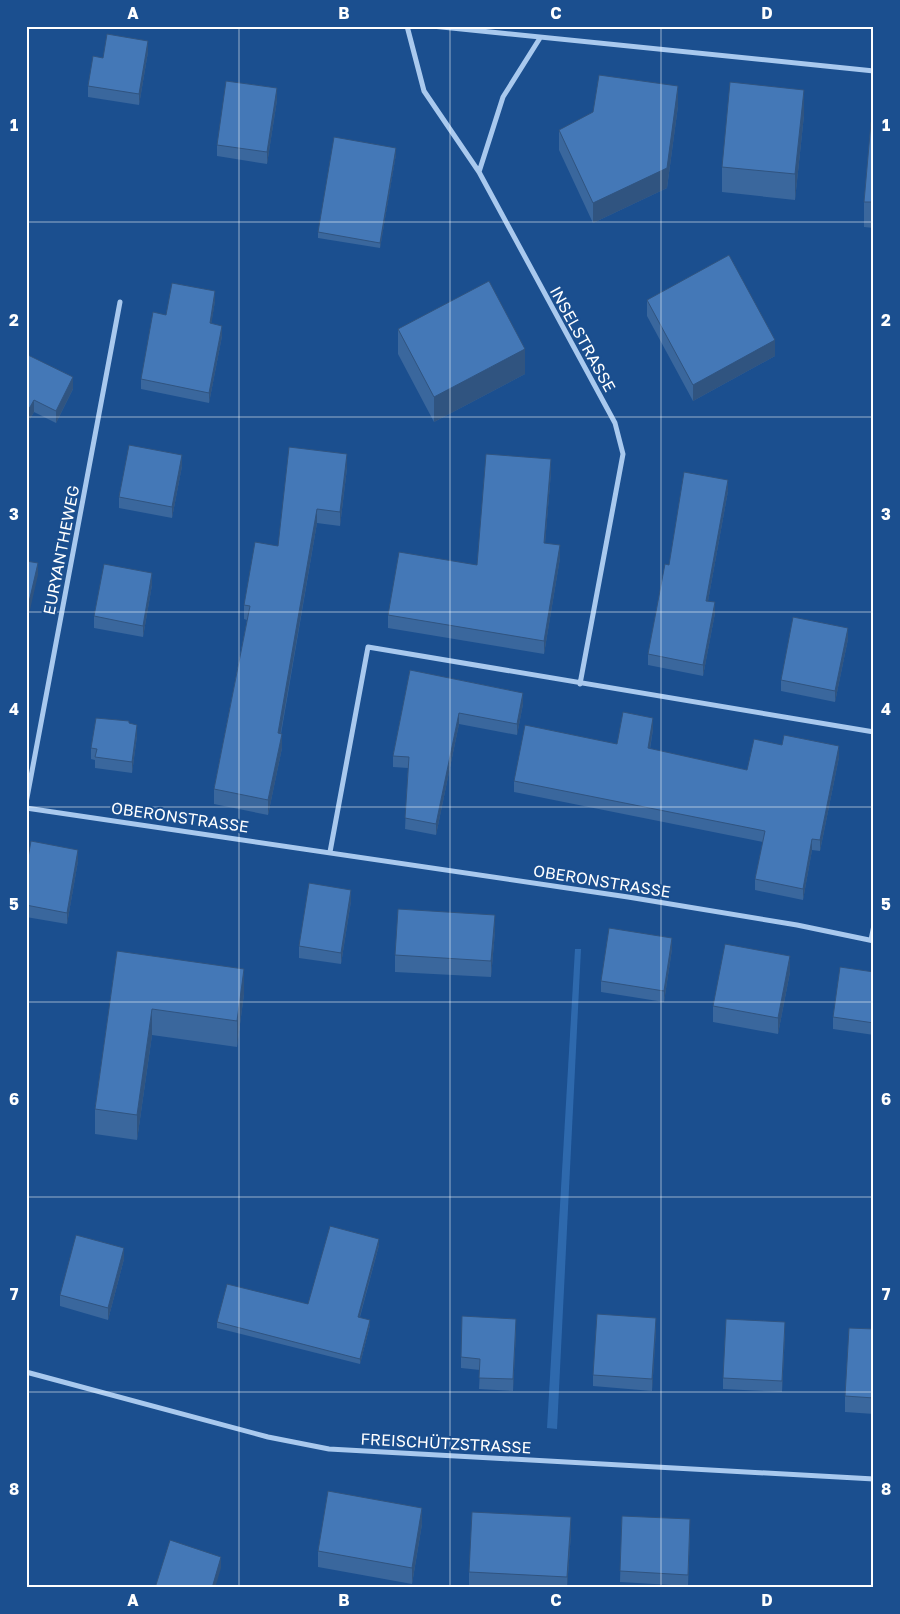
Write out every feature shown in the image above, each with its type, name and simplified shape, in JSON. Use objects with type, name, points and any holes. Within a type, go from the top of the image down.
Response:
[{"type":"street","name":"INSELSTRASSE","points":[[407,26],[424,91],[479,172],[615,423],[623,454],[580,684]]},
{"type":"street","points":[[432,26],[874,71]]},
{"type":"street","points":[[479,172],[503,97],[540,38]]},
{"type":"street","name":"EURYANTHEWEG","points":[[26,803],[120,302]]},
{"type":"street","points":[[330,852],[368,647],[874,732]]},
{"type":"street","name":"OBERONSTRASSE","points":[[26,808],[628,897],[797,925],[872,941],[874,925]]},
{"type":"street","name":"FREISCHÜTZSTRASSE","points":[[26,1372],[268,1437],[329,1449],[874,1478]]},
{"type":"shaded area","points":[[575,949],[581,949],[557,1429],[547,1428]]},
{"type":"building","points":[[107,34],[148,41],[139,94],[88,86],[93,56],[103,58]]},
{"type":"building","points":[[599,75],[678,86],[667,168],[593,203],[559,130],[593,112]]},
{"type":"building","points":[[226,81],[277,88],[267,152],[217,145]]},
{"type":"building","points":[[730,82],[804,90],[795,174],[722,167]]},
{"type":"building","points":[[871,122],[874,122],[874,202],[864,202]]},
{"type":"building","points":[[334,137],[396,148],[380,243],[318,232]]},
{"type":"building","points":[[729,255],[775,340],[693,385],[647,300]]},
{"type":"building","points":[[489,281],[525,349],[434,397],[398,329]]},
{"type":"building","points":[[172,283],[215,291],[210,323],[222,326],[209,393],[141,379],[153,312],[166,315]]},
{"type":"building","points":[[26,354],[73,377],[56,411],[34,400],[26,414]]},
{"type":"building","points":[[129,445],[182,455],[172,507],[119,497]]},
{"type":"building","points":[[289,447],[347,454],[340,512],[317,509],[278,733],[282,734],[268,800],[214,789],[250,606],[244,605],[255,542],[278,546]]},
{"type":"building","points":[[486,454],[551,459],[544,543],[560,545],[544,641],[388,615],[399,552],[477,565]]},
{"type":"building","points":[[684,472],[728,480],[706,601],[715,602],[703,665],[648,654],[665,564],[669,565]]},
{"type":"building","points":[[26,561],[38,563],[26,615]]},
{"type":"building","points":[[104,564],[152,573],[143,626],[94,616]]},
{"type":"building","points":[[793,617],[848,628],[835,691],[781,680]]},
{"type":"building","points":[[410,670],[523,693],[517,724],[459,713],[436,824],[405,818],[409,757],[393,756]]},
{"type":"building","points":[[623,712],[653,718],[648,748],[747,770],[754,739],[782,745],[784,735],[839,746],[820,840],[812,839],[803,889],[755,879],[765,831],[514,781],[525,725],[617,744]]},
{"type":"building","points":[[96,718],[129,721],[129,723],[137,725],[132,762],[95,757],[97,749],[91,748]]},
{"type":"building","points":[[31,841],[78,850],[67,913],[26,905],[26,869]]},
{"type":"building","points":[[309,883],[351,890],[341,953],[299,946]]},
{"type":"building","points":[[398,909],[495,915],[491,961],[395,955]]},
{"type":"building","points":[[609,928],[672,938],[664,991],[601,981]]},
{"type":"building","points":[[725,944],[790,956],[778,1018],[713,1006]]},
{"type":"building","points":[[117,951],[244,969],[237,1021],[152,1009],[137,1115],[95,1109]]},
{"type":"building","points":[[840,967],[874,972],[874,1023],[833,1017]]},
{"type":"building","points":[[330,1226],[379,1239],[358,1317],[370,1320],[360,1359],[217,1322],[227,1284],[308,1304]]},
{"type":"building","points":[[76,1235],[124,1248],[108,1308],[60,1295]]},
{"type":"building","points":[[597,1314],[656,1318],[652,1379],[593,1375]]},
{"type":"building","points":[[462,1316],[516,1319],[513,1379],[479,1378],[480,1359],[461,1357]]},
{"type":"building","points":[[726,1319],[785,1322],[782,1381],[723,1378]]},
{"type":"building","points":[[849,1328],[874,1329],[874,1398],[845,1396]]},
{"type":"building","points":[[328,1491],[422,1508],[412,1568],[318,1551]]},
{"type":"building","points":[[472,1512],[571,1517],[567,1577],[469,1572]]},
{"type":"building","points":[[622,1516],[690,1519],[688,1575],[620,1571]]},
{"type":"building","points":[[170,1540],[221,1557],[212,1588],[155,1588]]}]
